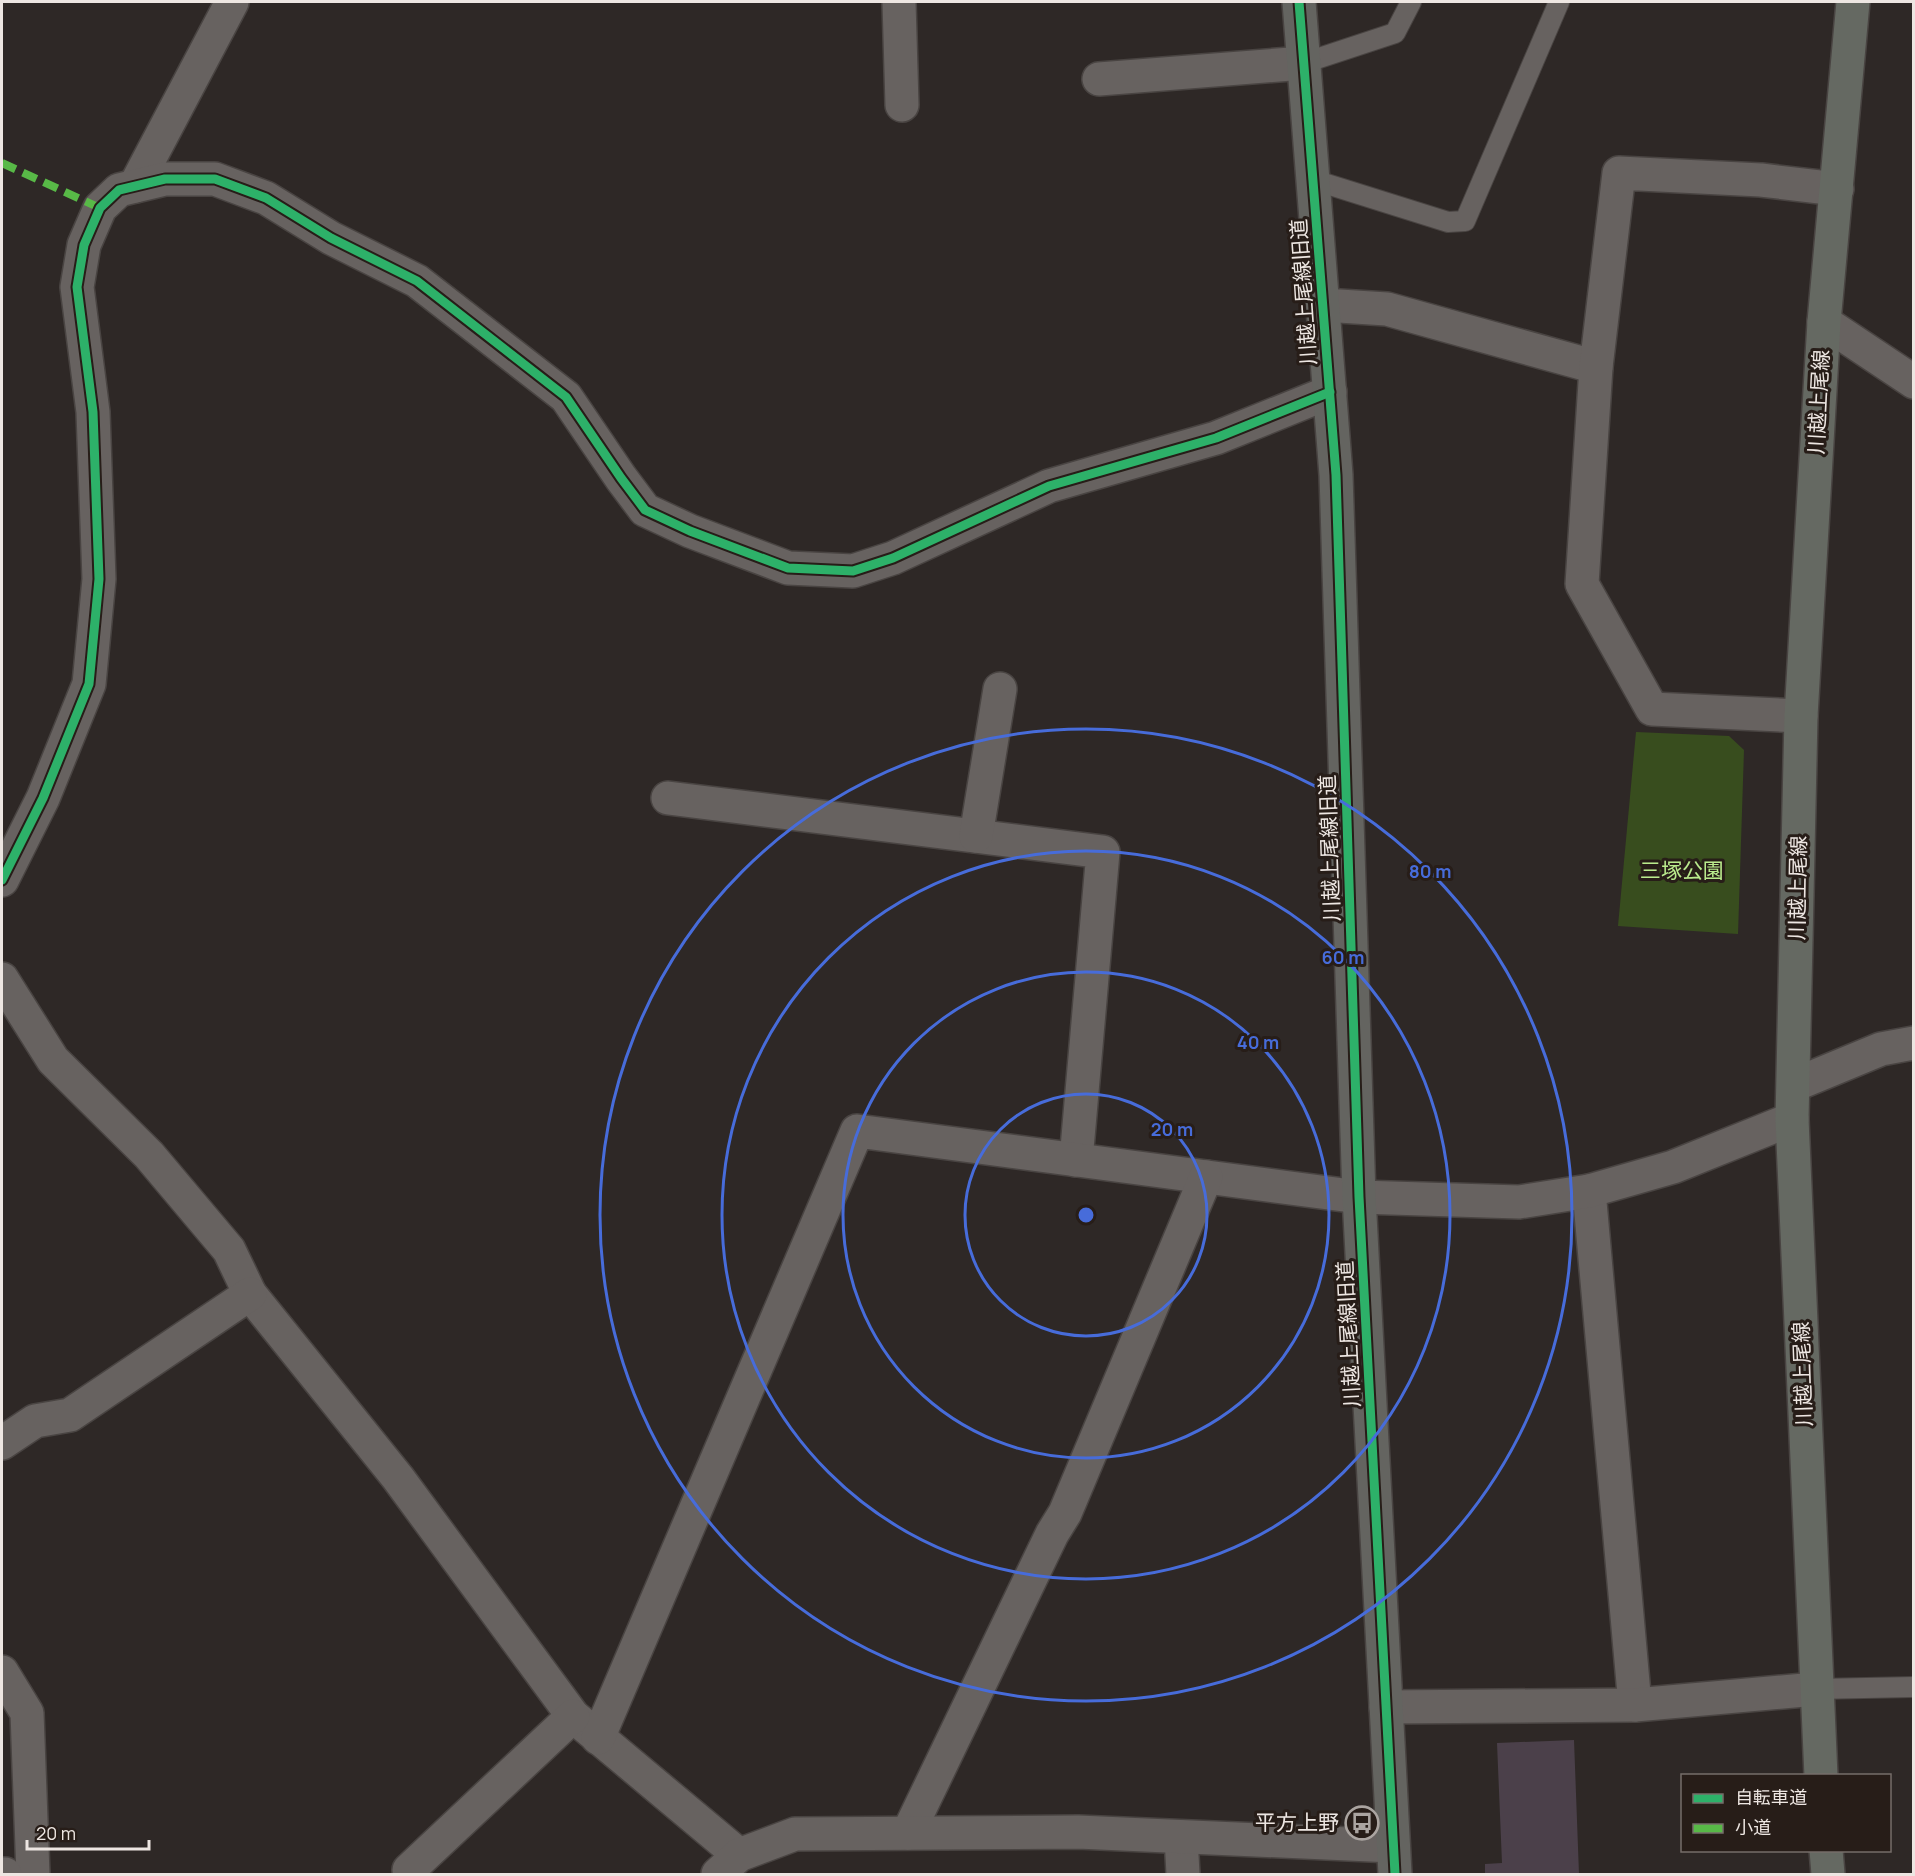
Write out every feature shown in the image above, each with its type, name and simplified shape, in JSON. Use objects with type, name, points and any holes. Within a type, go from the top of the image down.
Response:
[{"type":"main road","name":"川越上尾線","points":[[1821,1774],[1792,1119],[1801,716],[1824,322],[1853,2]]},
{"type":"main road","points":[[1826,1852],[1827,1875]]},
{"type":"street","points":[[135,186],[232,2]]},
{"type":"street","points":[[899,2],[902,105]]},
{"type":"street","name":"川越上尾線旧道","points":[[1299,2],[1336,475],[1359,1197],[1394,1860]]},
{"type":"street","points":[[1099,79],[1304,63]]},
{"type":"street","points":[[1801,716],[1652,709],[1582,584],[1596,367],[1619,173],[1761,180],[1837,189]]},
{"type":"street","points":[[2,880],[43,798],[88,684],[99,579],[93,412],[77,287],[84,245],[100,208],[119,190],[165,179],[215,179],[266,198],[331,238],[417,281],[566,397],[645,510],[690,531],[788,568],[853,572],[893,558],[1049,486],[1216,438],[1330,392]]},
{"type":"street","points":[[1323,305],[1387,309],[1596,367]]},
{"type":"street","points":[[1824,322],[1914,382]]},
{"type":"street","points":[[975,836],[1000,689]]},
{"type":"street","points":[[668,798],[1103,852],[1076,1160]]},
{"type":"street","points":[[2,979],[53,1060],[149,1155],[229,1250],[250,1294],[398,1478],[573,1716],[729,1865],[795,1834],[908,1833],[1078,1832],[1181,1837],[1394,1860]]},
{"type":"street","points":[[1794,1085],[1881,1049],[1914,1043]]},
{"type":"street","points":[[598,1738],[857,1131],[1359,1197],[1519,1202],[1589,1191],[1673,1167],[1792,1119]]},
{"type":"street","points":[[908,1833],[1052,1534],[1065,1514],[1206,1177]]},
{"type":"street","points":[[1589,1191],[1635,1705]]},
{"type":"street","points":[[2,1443],[35,1421],[70,1415],[250,1294]]},
{"type":"street","points":[[2,1672],[14,1710],[33,1875]]},
{"type":"street","points":[[1386,1707],[1635,1705],[1816,1689]]},
{"type":"street","points":[[409,1870],[573,1716]]},
{"type":"street","points":[[1181,1837],[1183,1875]]},
{"type":"lane","points":[[1304,63],[1395,33],[1411,2]]},
{"type":"lane","points":[[1314,180],[1448,222],[1465,221],[1560,2]]},
{"type":"lane","points":[[1816,1689],[1914,1687]]},
{"type":"green space","name":"三塚公園","points":[[1636,732],[1729,736],[1744,750],[1738,934],[1618,926]]},
{"type":"building","points":[[1574,1740],[1579,1874],[1485,1874],[1485,1864],[1502,1863],[1497,1743]]},
{"type":"marked path","points":[[2,163],[100,208]]},
{"type":"cycle path","points":[[1299,2],[1336,475],[1359,1197],[1395,1874]]},
{"type":"cycle path","points":[[2,880],[43,798],[89,684],[99,579],[93,412],[77,287],[84,245],[100,208],[119,190],[165,179],[215,179],[266,198],[331,238],[417,281],[566,397],[645,510],[690,531],[788,568],[853,571],[893,558],[1049,486],[1216,438],[1330,392]]},
{"type":"place","name":"平方上野","points":[[1362,1823]]}]
